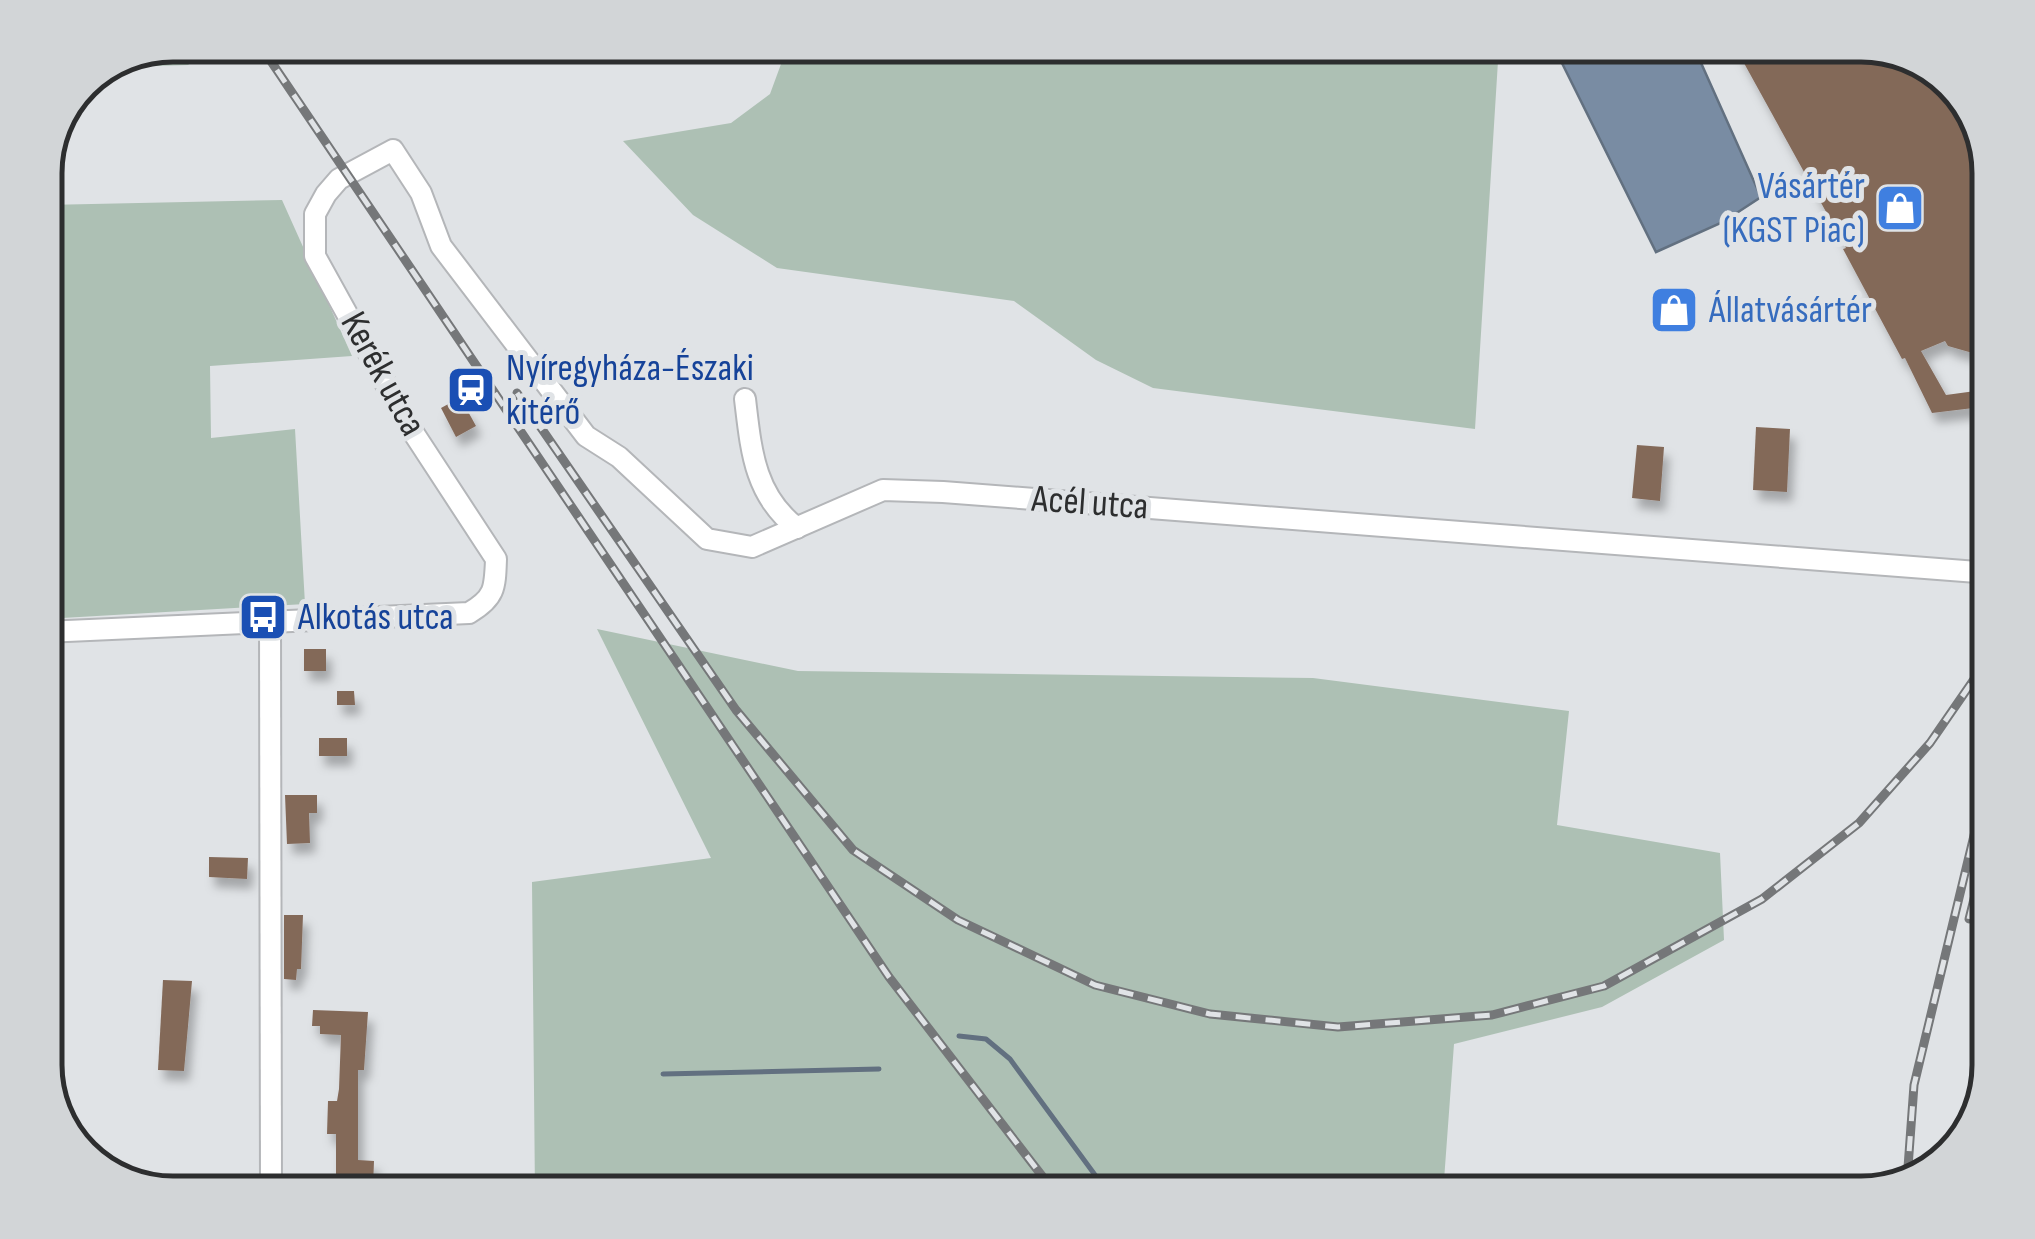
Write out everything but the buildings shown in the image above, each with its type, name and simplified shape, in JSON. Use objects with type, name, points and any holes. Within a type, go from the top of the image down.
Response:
[{"type":"street","name":"Acél utca","points":[[393,150],[421,194],[441,246],[586,436],[619,456],[707,539],[752,547],[883,490],[1972,572]]},
{"type":"street","name":"Kerék utca","points":[[270,624],[469,613],[486,603],[496,585],[496,559],[410,426],[314,256],[315,214],[326,194],[339,179],[393,150]]},
{"type":"street","points":[[745,399],[755,472],[797,528]]},
{"type":"street","points":[[63,631],[270,624],[271,1176]]},
{"type":"green space","points":[[174,62],[189,65],[148,66]]},
{"type":"green space","points":[[782,62],[1498,62],[1475,429],[1153,388],[1096,360],[1014,301],[777,268],[693,215],[623,141],[731,123],[770,94]]},
{"type":"green space","points":[[282,200],[352,356],[210,366],[211,438],[295,429],[305,604],[63,618],[63,205]]},
{"type":"green space","points":[[597,629],[798,671],[1313,678],[1569,711],[1557,825],[1720,853],[1724,940],[1602,1007],[1454,1044],[1444,1176],[535,1176],[532,882],[711,858]]},
{"type":"water","points":[[1561,62],[1701,62],[1761,197],[1723,222],[1656,252]]},
{"type":"waterway","points":[[959,1036],[986,1039],[1010,1059],[1096,1176]]},
{"type":"waterway","points":[[663,1074],[879,1069]]},
{"type":"railway","points":[[271,62],[889,977],[1042,1176]]},
{"type":"railway","points":[[517,393],[736,710],[853,850],[958,920],[1095,985],[1210,1014],[1338,1027],[1492,1015],[1604,986],[1762,899],[1859,823],[1930,743],[1972,682]]},
{"type":"railway","points":[[1908,1166],[1914,1085],[1972,844]]},
{"type":"railway","points":[[1969,919],[1972,907]]},
{"type":"place","name":"Vásártér (KGST Piac)","points":[[1900,208]]},
{"type":"place","name":"Állatvásártér","points":[[1674,310]]},
{"type":"place","name":"Nyíregyháza-Északi kitérő","points":[[471,390]]},
{"type":"place","name":"Alkotás utca","points":[[263,617]]}]
